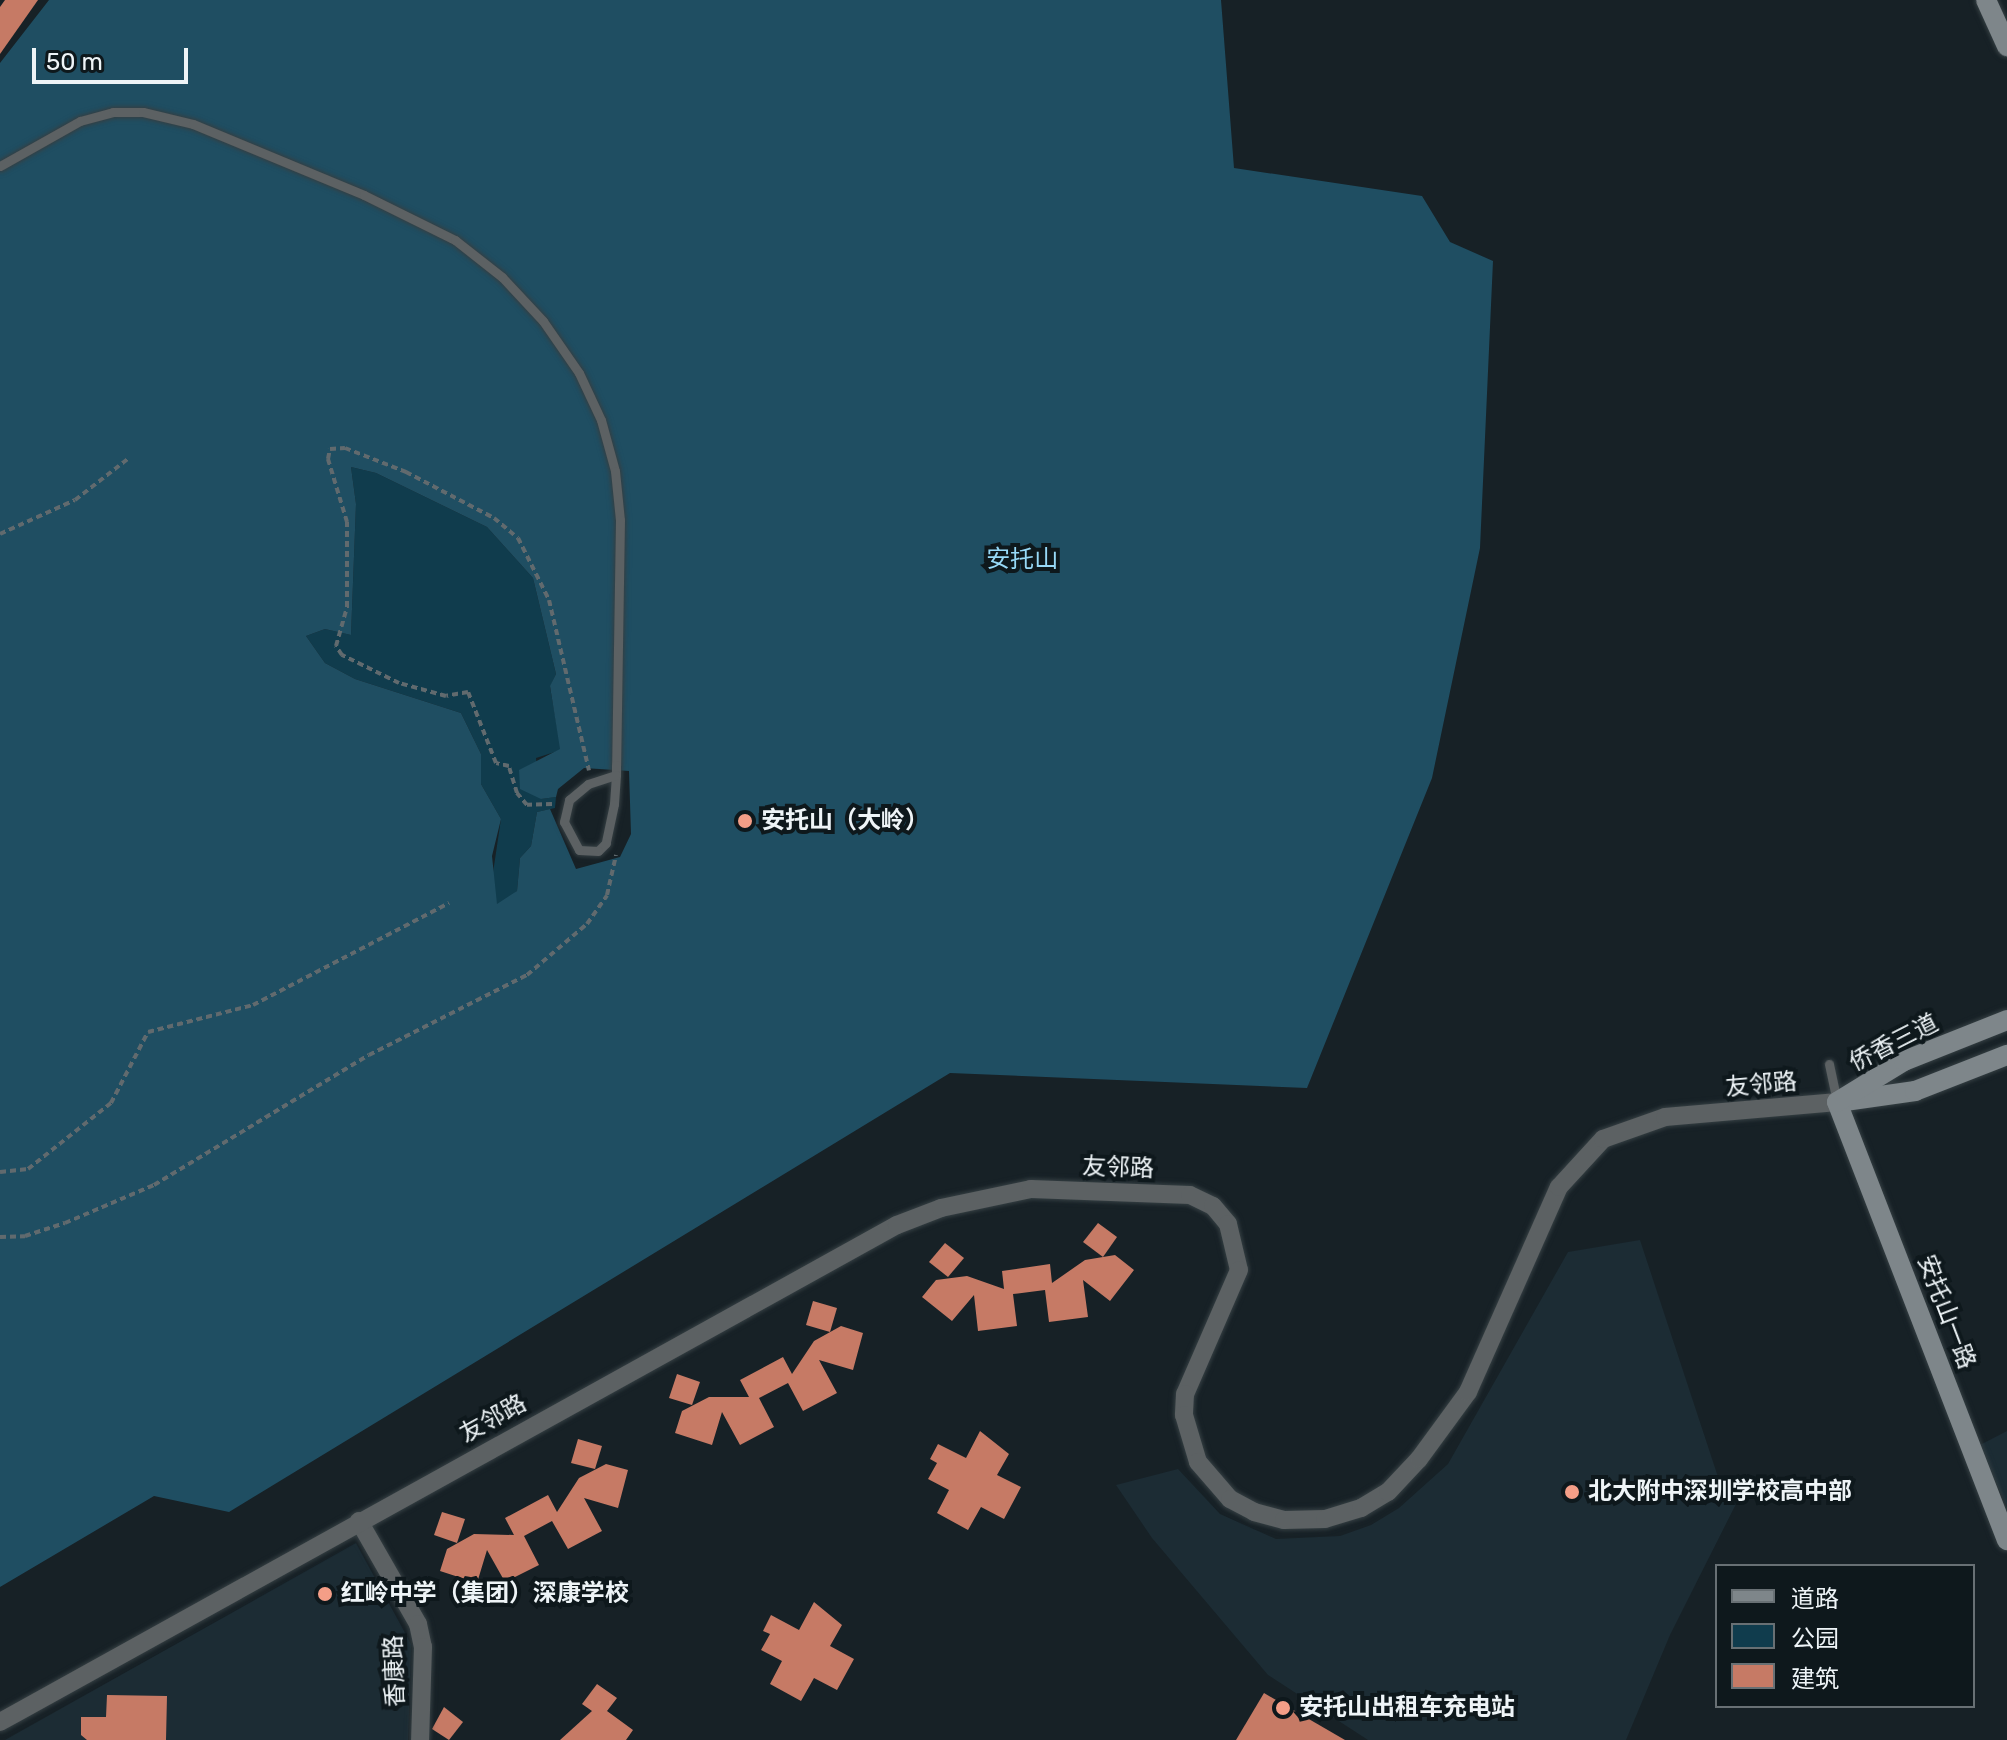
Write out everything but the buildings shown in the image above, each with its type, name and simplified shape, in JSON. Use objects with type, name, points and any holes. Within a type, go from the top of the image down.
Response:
[{"type":"street","points":[[1986,0],[2002,22],[2007,46]]},
{"type":"street","name":"侨香三道","points":[[1837,1102],[1904,1061],[2007,1020]]},
{"type":"street","name":"侨香三道","points":[[1837,1102],[1915,1091],[2007,1055]]},
{"type":"street","name":"友邻路","points":[[0,1722],[897,1225],[941,1208],[1031,1189],[1190,1195],[1213,1206],[1228,1224],[1239,1270],[1191,1371],[1184,1415],[1189,1439],[1211,1481],[1230,1499],[1284,1520],[1325,1519],[1361,1508],[1388,1492],[1419,1459],[1468,1392],[1559,1187],[1603,1139],[1665,1117],[1837,1102]]},
{"type":"street","name":"安托山一路","points":[[1837,1102],[2007,1540]]},
{"type":"street","name":"香康路","points":[[359,1521],[418,1624],[423,1647],[420,1740]]},
{"type":"lane","points":[[0,166],[80,121],[113,112],[143,112],[193,124],[364,195],[455,240],[502,277],[543,321],[579,373],[601,420],[615,471],[620,520],[616,775],[609,838],[598,851],[579,850],[568,835],[567,805],[576,791],[616,775]]},
{"type":"lane","points":[[1829,1064],[1837,1102]]},
{"type":"path","points":[[567,805],[527,805],[517,793],[509,766],[496,763],[468,692],[446,696],[399,683],[342,655],[336,646],[347,607],[347,522],[328,459],[330,449],[359,453],[406,472],[494,518],[518,538],[549,600],[591,784]]},
{"type":"path","points":[[0,534],[75,500],[129,458]]},
{"type":"path","points":[[0,1237],[52,1228],[140,1192],[369,1055],[527,975],[559,952],[607,895],[617,868],[609,838]]},
{"type":"path","points":[[0,1172],[28,1169],[111,1103],[148,1032],[253,1005],[449,903]]},
{"type":"shaded area","name":"北大附中深圳学校高中部","points":[[1640,1240],[1722,1489],[1737,1502],[1670,1635],[1626,1740],[1368,1740],[1268,1675],[1152,1538],[1116,1485],[1178,1469],[1220,1514],[1276,1539],[1340,1536],[1371,1525],[1399,1508],[1448,1464],[1568,1252]]},
{"type":"shaded area","points":[[2007,1431],[2007,1506],[1978,1446]]},
{"type":"shaded area","name":"红岭中学（集团）深康学校","points":[[356,1543],[411,1644],[408,1740],[5,1740]]},
{"type":"green space","name":"安托山","points":[[49,0],[1221,0],[1234,168],[1422,196],[1450,242],[1493,261],[1480,548],[1432,778],[1307,1088],[950,1073],[229,1512],[154,1496],[0,1587],[0,63]],"holes":[[[351,467],[376,473],[487,527],[533,578],[556,674],[550,686],[560,749],[519,770],[520,789],[541,799],[556,797],[558,789],[584,768],[629,771],[631,834],[620,857],[576,869],[550,809],[537,812],[531,846],[520,858],[517,891],[497,904],[492,856],[501,819],[481,784],[481,754],[461,713],[355,679],[325,663],[306,636],[325,629],[351,635],[356,504]]]},
{"type":"green space","points":[[351,467],[376,473],[487,527],[533,578],[556,674],[550,687],[561,750],[536,758],[541,799],[556,797],[555,808],[537,812],[531,846],[520,858],[517,891],[505,903],[497,905],[491,886],[501,819],[481,784],[481,754],[461,713],[355,679],[325,663],[306,636],[325,629],[351,635],[356,504]]},
{"type":"place","name":"安托山（大岭）","points":[[745,821]]},
{"type":"place","name":"北大附中深圳学校高中部","points":[[1572,1492]]},
{"type":"place","name":"红岭中学（集团）深康学校","points":[[325,1594]]},
{"type":"place","name":"安托山出租车充电站","points":[[1283,1708]]}]
